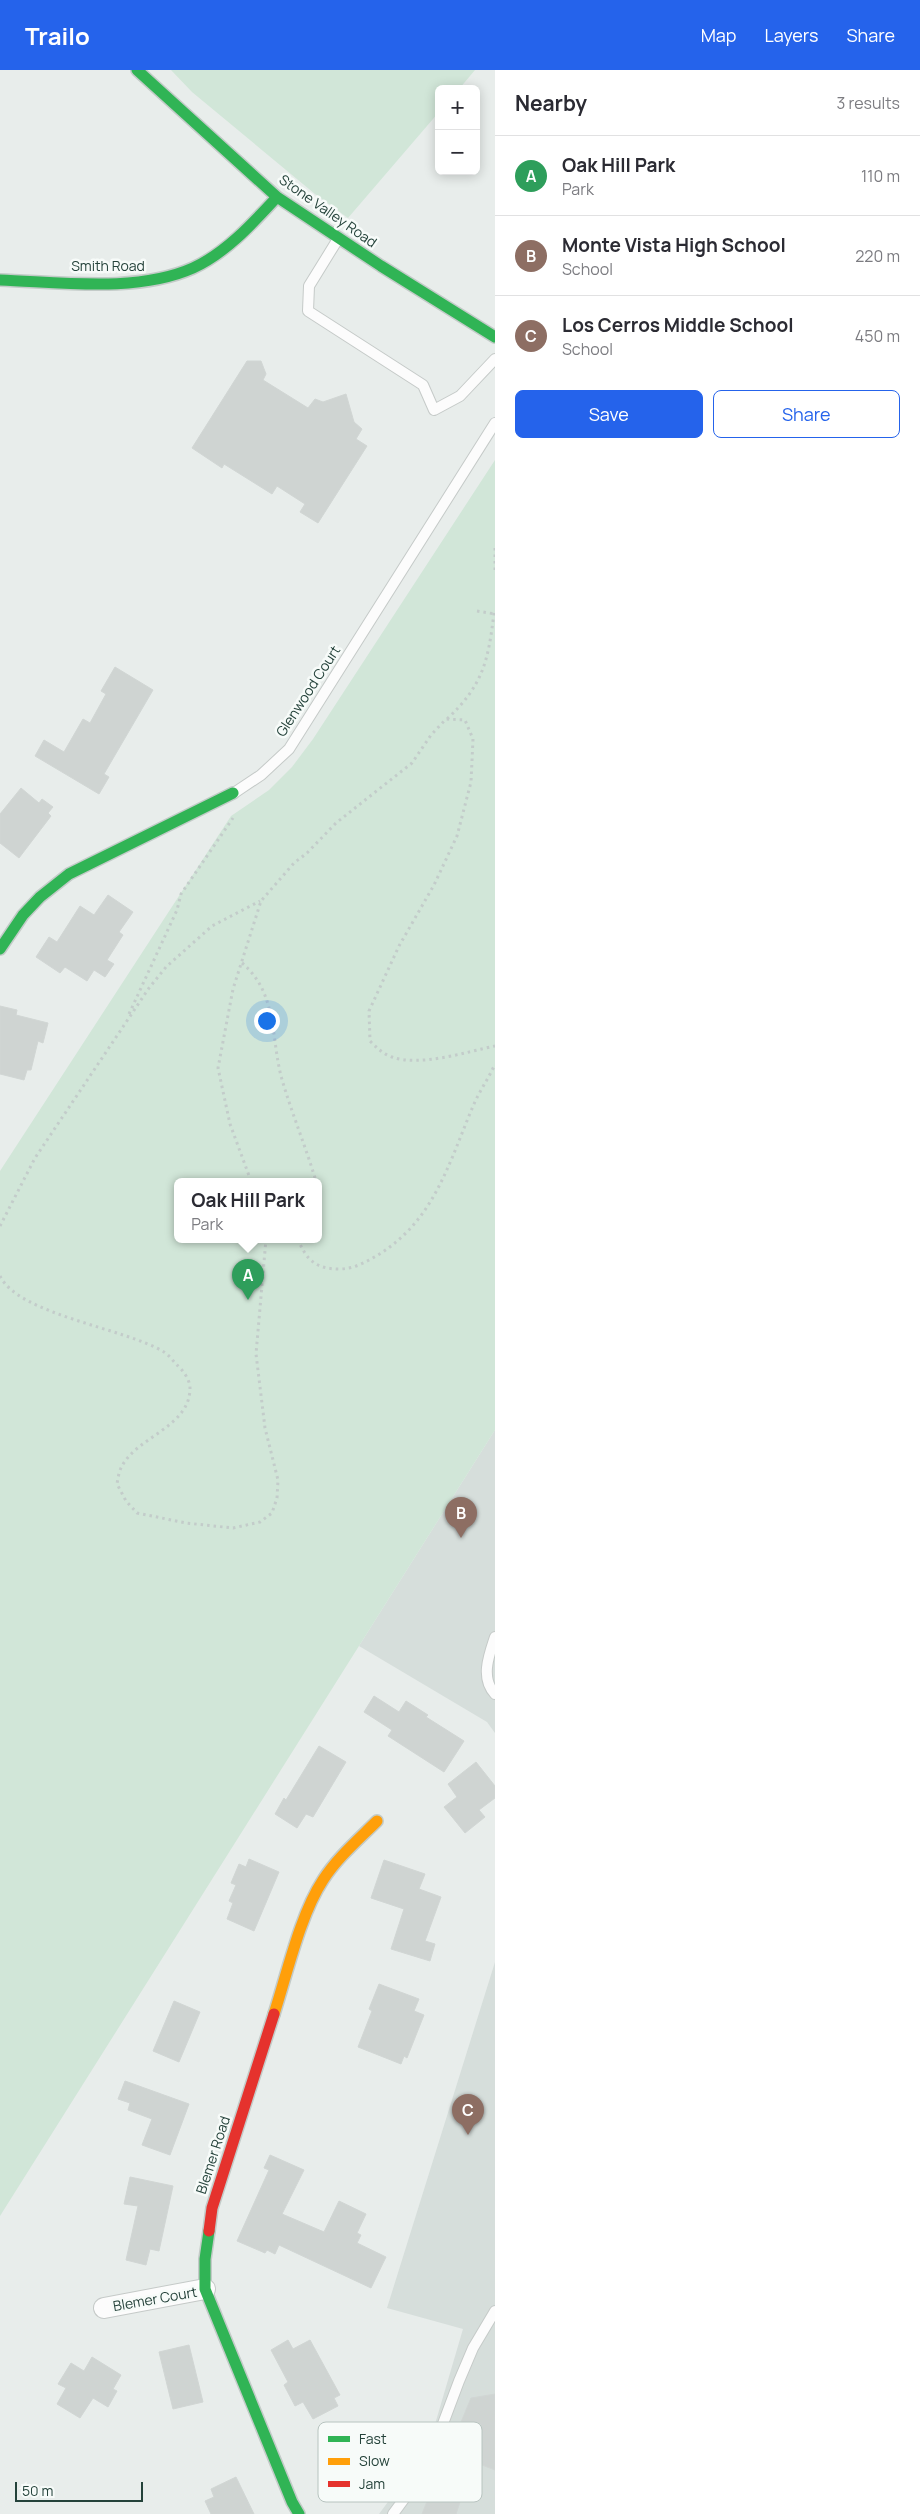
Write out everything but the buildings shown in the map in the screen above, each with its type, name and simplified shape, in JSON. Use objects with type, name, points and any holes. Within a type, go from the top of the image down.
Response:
[{"type":"street","name":"Stone Valley Road","points":[[137,70],[277,197],[495,337]]},
{"type":"street","name":"Smith Road","points":[[0,280],[148,282],[193,269],[231,244],[277,197]]},
{"type":"street","name":"Glenwood Court","points":[[0,949],[23,915],[40,897],[69,874],[233,794]]},
{"type":"street","name":"Blemer Road","points":[[299,2514],[284,2484],[205,2290],[205,2259],[212,2208],[299,1935],[322,1881],[344,1854],[377,1821]]},
{"type":"street","name":"Blemer Court","points":[[104,2308],[205,2290]]},
{"type":"lane","points":[[339,238],[309,286],[308,311],[423,385],[434,410],[460,396],[495,359]]},
{"type":"lane","name":"Glenwood Court","points":[[233,794],[261,775],[288,749],[495,423]]},
{"type":"lane","points":[[495,1637],[486,1676],[490,1688],[495,1694]]},
{"type":"lane","points":[[444,2422],[473,2348],[495,2311]]},
{"type":"lane","points":[[393,2514],[402,2502]]},
{"type":"path","points":[[495,548],[495,571]]},
{"type":"path","points":[[0,1226],[35,1158],[149,988],[189,945],[212,926],[261,901],[294,863],[307,853],[336,823],[412,763],[431,735],[466,700],[480,678],[489,653],[494,614],[477,611]]},
{"type":"path","points":[[446,719],[465,720],[473,739],[472,782],[457,836],[434,885],[399,946],[369,1011],[370,1041],[382,1052],[393,1058],[416,1061],[495,1046]]},
{"type":"path","points":[[124,1025],[177,910],[181,894],[238,809],[239,803],[233,794]]},
{"type":"path","points":[[250,1178],[230,1124],[218,1068],[233,988],[261,901]]},
{"type":"path","points":[[242,963],[255,974],[266,996],[283,1081],[315,1178]]},
{"type":"path","points":[[300,1243],[308,1259],[316,1266],[326,1269],[345,1269],[363,1264],[397,1243],[435,1196],[475,1102],[495,1064]]},
{"type":"path","points":[[0,1276],[16,1294],[37,1306],[132,1338],[164,1352],[183,1371],[190,1386],[188,1401],[182,1412],[130,1455],[121,1467],[117,1484],[126,1501],[137,1513],[186,1523],[233,1528],[260,1522],[272,1513],[277,1498],[278,1480],[265,1428],[256,1354],[266,1243]]},
{"type":"shaded area","points":[[495,1430],[495,1733],[487,1722],[359,1646]]},
{"type":"shaded area","points":[[495,1962],[495,2514],[379,2514],[388,2502],[482,2502],[482,2422],[436,2422],[463,2329],[387,2308]]},
{"type":"green space","points":[[171,70],[475,70],[462,85],[435,85],[435,117],[348,218],[315,194],[192,92]]},
{"type":"green space","points":[[495,460],[495,1430],[0,2216],[0,1171],[231,816],[269,790],[292,767],[313,739]]},
{"type":"traffic: fast","points":[[137,70],[277,197],[381,266],[495,337]]},
{"type":"traffic: fast","points":[[0,280],[98,284],[148,281],[171,276],[205,262],[228,246],[277,197]]},
{"type":"traffic: fast","points":[[0,949],[23,915],[40,897],[69,874],[233,793]]},
{"type":"traffic: fast","points":[[209,2231],[205,2259],[205,2289],[292,2502],[299,2514]]},
{"type":"traffic: slow","points":[[274,2014],[301,1927],[315,1894],[335,1864],[377,1821]]},
{"type":"traffic: jam","points":[[209,2231],[212,2208],[274,2014]]},
{"type":"place","name":"Oak Hill Park","points":[[248,1300]]},
{"type":"place","name":"Monte Vista High School","points":[[461,1538]]},
{"type":"place","name":"Los Cerros Middle School","points":[[468,2135]]}]
